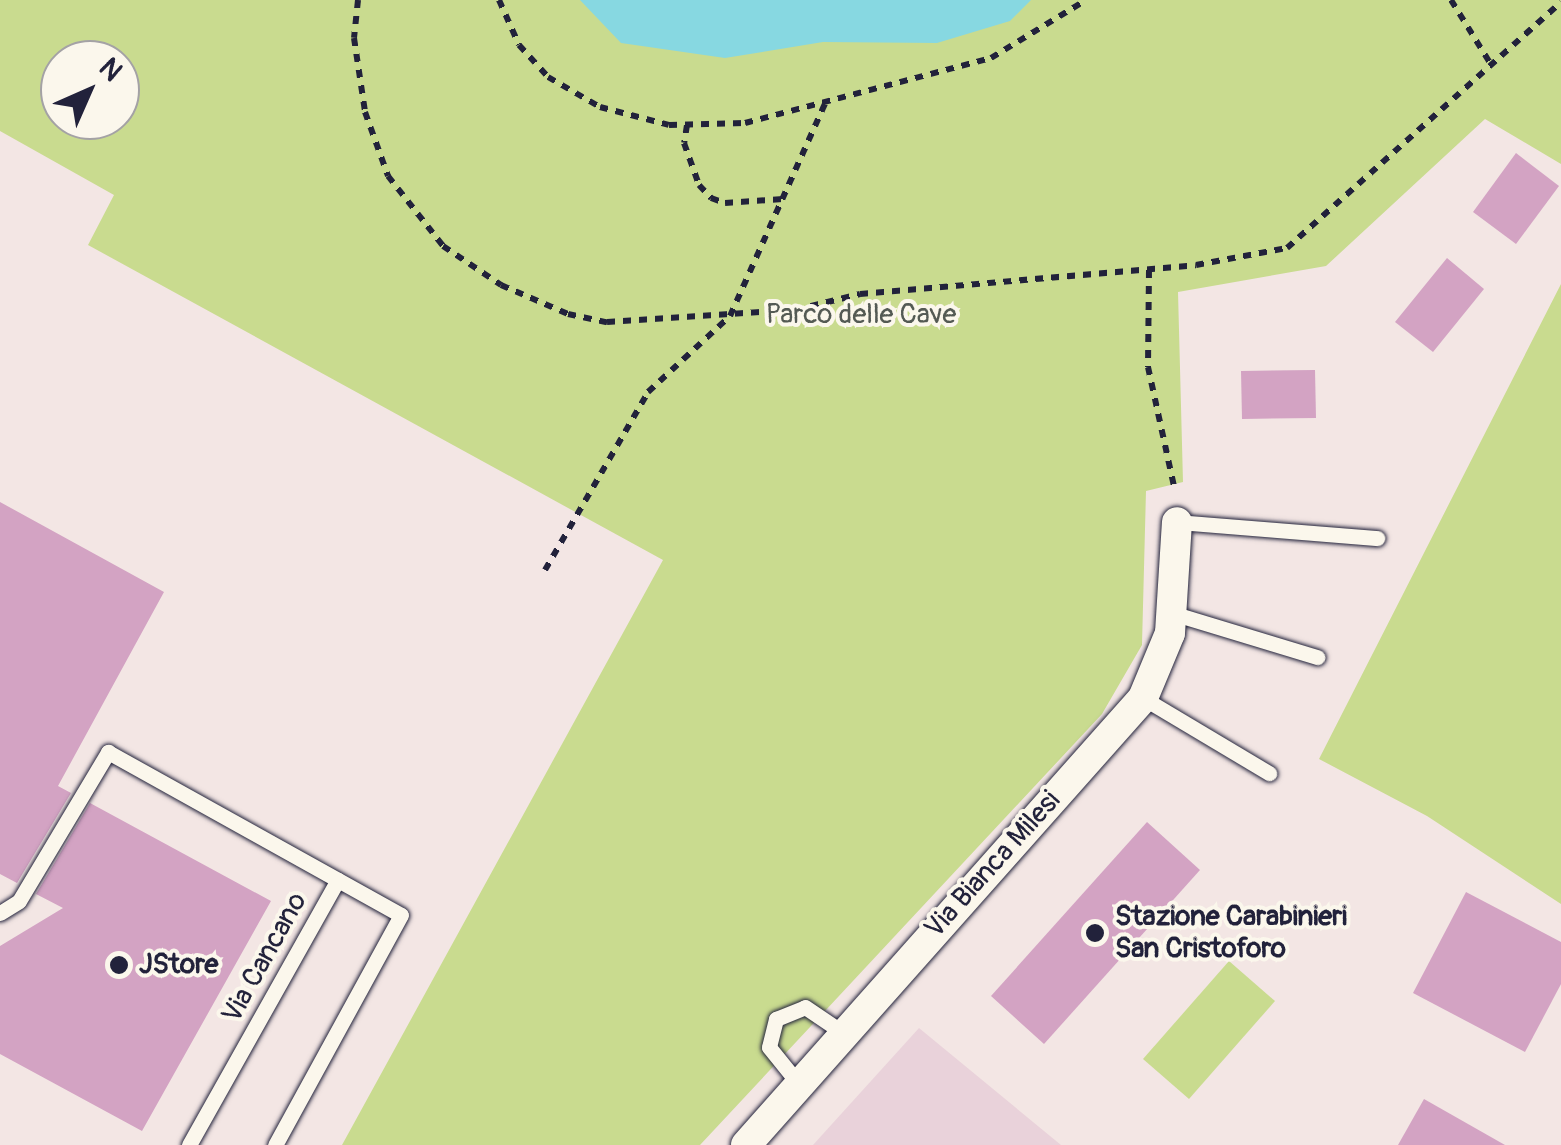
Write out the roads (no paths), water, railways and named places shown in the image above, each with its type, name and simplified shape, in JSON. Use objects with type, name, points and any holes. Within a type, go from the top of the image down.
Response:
[{"type":"street","name":"Via Bianca Milesi","points":[[746,1145],[842,1032],[1144,698],[1172,613],[1176,522]]},
{"type":"lane","name":"Via Bianca Milesi","points":[[1176,522],[1377,538]]},
{"type":"lane","points":[[1172,613],[1317,656]]},
{"type":"lane","points":[[1144,698],[1269,773]]},
{"type":"lane","points":[[0,913],[19,901],[108,752],[338,880]]},
{"type":"lane","name":"Via Cancano","points":[[190,1145],[338,880],[402,915],[275,1145]]},
{"type":"lane","points":[[798,1082],[770,1047],[776,1019],[804,1007],[842,1032]]},
{"type":"water","points":[[580,0],[1031,0],[1010,21],[937,43],[823,42],[725,58],[621,43]]},
{"type":"place","name":"Stazione Carabinieri San Cristoforo","points":[[1095,933]]},
{"type":"place","name":"JStore","points":[[119,965]]},
{"type":"park label","name":"Parco delle Cave","points":[[861,315]]}]
